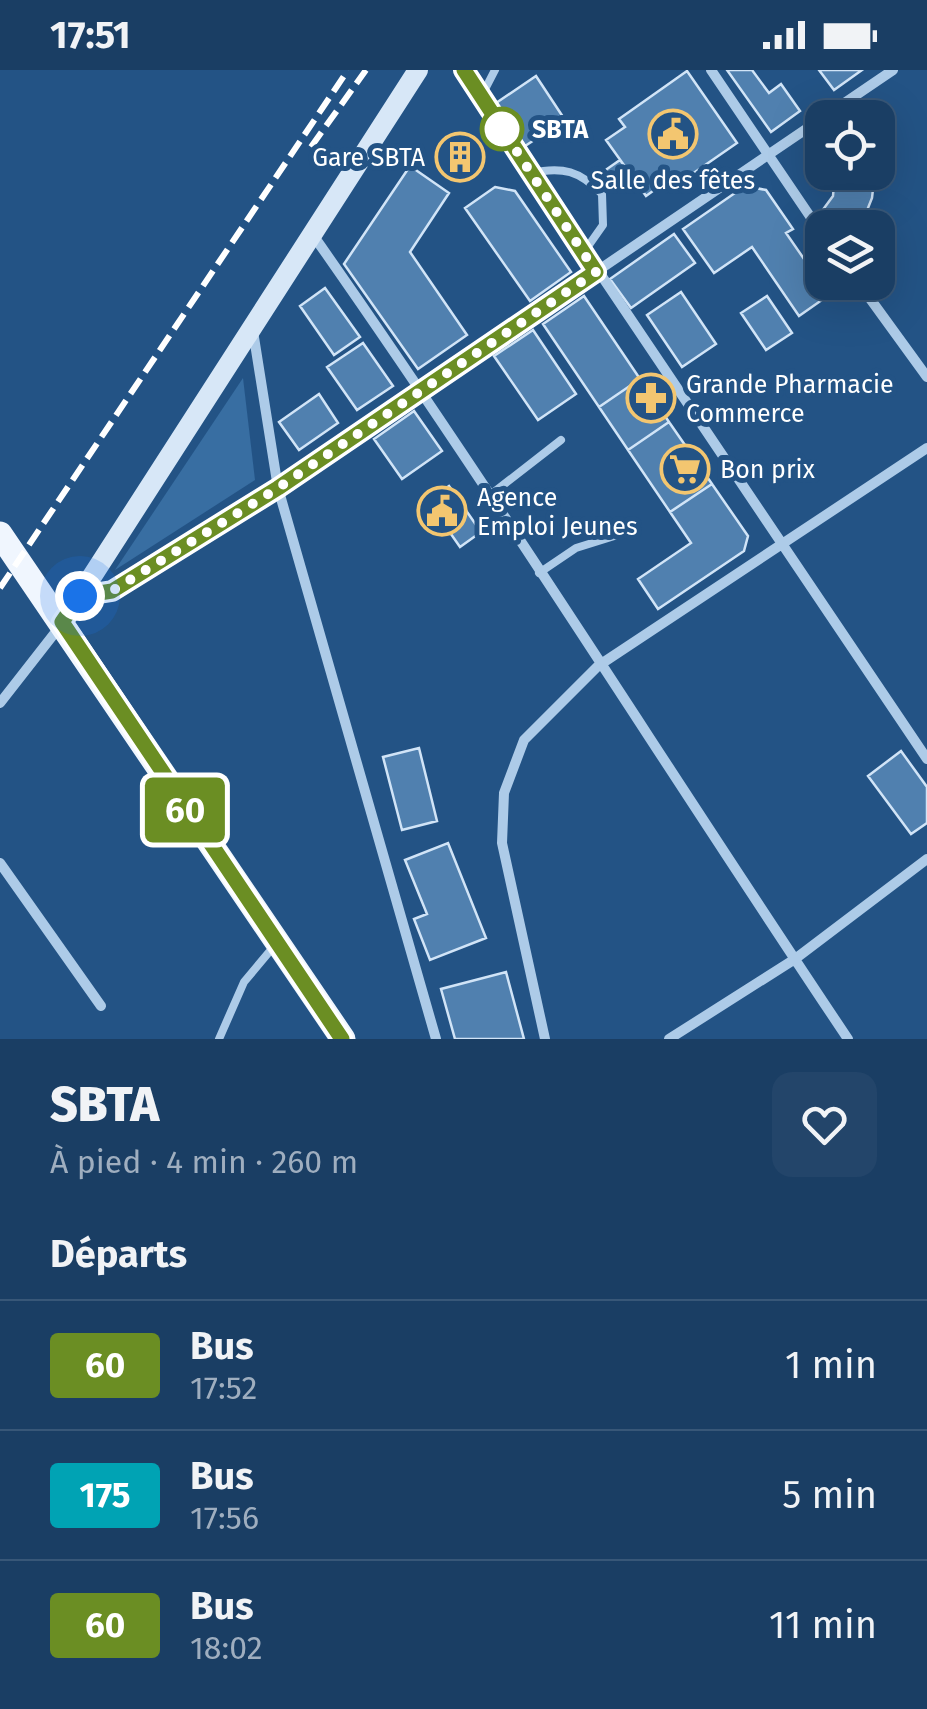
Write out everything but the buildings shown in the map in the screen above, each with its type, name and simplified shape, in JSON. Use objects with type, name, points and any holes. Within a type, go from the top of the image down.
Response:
[{"type":"main road","points":[[62,622],[418,70]]},
{"type":"main road","points":[[0,534],[342,1039]]},
{"type":"street","points":[[464,70],[583,253],[927,759]]},
{"type":"street","points":[[710,70],[805,211]]},
{"type":"street","points":[[80,596],[112,591],[278,488],[892,70]]},
{"type":"street","points":[[312,234],[421,389],[598,666],[848,1039]]},
{"type":"street","points":[[871,300],[927,377]]},
{"type":"street","points":[[252,330],[278,488],[436,1039]]},
{"type":"street","points":[[545,1039],[502,843],[504,793],[524,740],[598,666],[927,448]]},
{"type":"street","points":[[0,703],[62,622]]},
{"type":"street","points":[[668,1039],[794,960],[927,859]]},
{"type":"street","points":[[0,864],[101,1006]]},
{"type":"lane","points":[[481,97],[494,70]]},
{"type":"lane","points":[[531,173],[556,168],[585,176],[602,194],[603,225],[583,253]]},
{"type":"lane","points":[[490,496],[561,440]]},
{"type":"lane","points":[[539,572],[576,548],[624,533]]},
{"type":"lane","points":[[220,1039],[244,982],[277,944]]},
{"type":"shaded area","points":[[243,378],[255,480],[115,570]]},
{"type":"railway","points":[[0,588],[348,70]]},
{"type":"railway","points":[[311,147],[366,70]]},
{"type":"bus line","name":"60","points":[[342,1039],[149,757],[62,622],[80,596],[112,591],[278,488],[596,272],[464,70]]},
{"type":"place","name":"SBTA","points":[[502,129]]},
{"type":"place","name":"Salle des fêtes","points":[[673,134]]},
{"type":"place","name":"Gare SBTA","points":[[460,157]]},
{"type":"place","name":"Grande Pharmacie Commerce","points":[[651,398]]},
{"type":"place","name":"Bon prix","points":[[685,469]]},
{"type":"place","name":"Agence Emploi Jeunes","points":[[442,511]]},
{"type":"route","points":[[80,596],[112,591],[278,488],[596,272],[502,129]]}]
